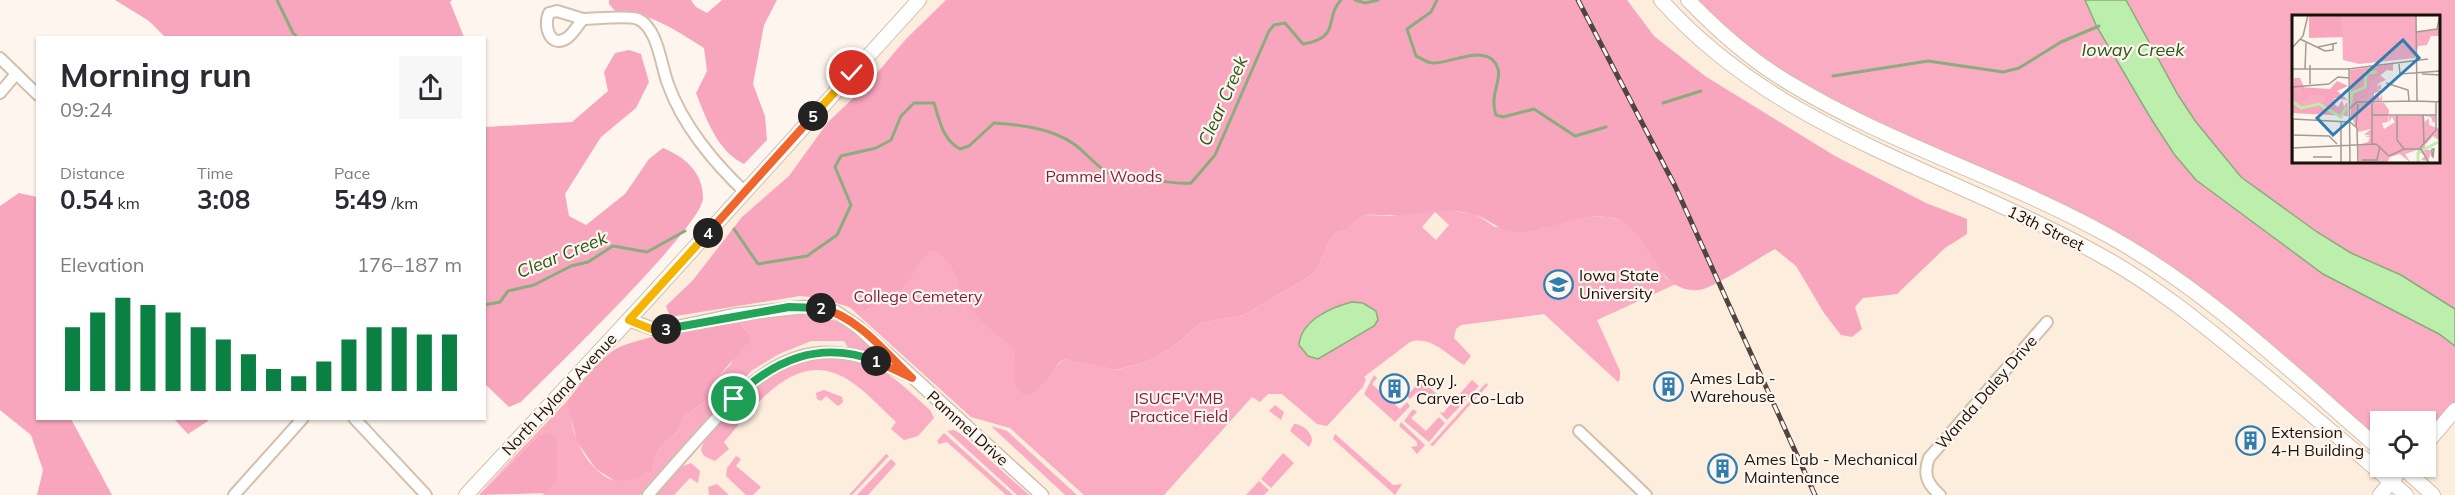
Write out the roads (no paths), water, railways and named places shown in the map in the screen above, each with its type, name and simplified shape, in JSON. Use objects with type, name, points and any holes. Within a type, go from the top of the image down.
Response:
[{"type":"main road","name":"North Hyland Avenue","points":[[466,495],[629,320],[919,0]]},
{"type":"main road","name":"13th Street","points":[[1661,0],[1720,57],[1776,97],[1816,120],[2064,236],[2137,276],[2213,332],[2406,495]]},
{"type":"main road","name":"13th Street","points":[[1688,0],[1731,42],[1785,81],[1875,127],[2070,216],[2145,258],[2219,312],[2370,440]]},
{"type":"main road","points":[[2436,432],[2455,410]]},
{"type":"main road","points":[[2380,495],[2395,477]]},
{"type":"main road","points":[[2414,477],[2433,495]]},
{"type":"street","points":[[583,19],[636,18],[645,25],[657,47],[675,102],[707,150],[745,192]]},
{"type":"street","points":[[0,58],[36,93]]},
{"type":"street","points":[[0,93],[16,74]]},
{"type":"street","name":"Pammel Drive","points":[[629,320],[659,330],[789,307],[820,308],[836,312],[847,319],[1042,495]]},
{"type":"street","name":"Wanda Daley Drive","points":[[1940,495],[1926,479],[1925,469],[1929,458],[2047,322]]},
{"type":"street","points":[[648,495],[755,378],[791,359],[814,353],[842,353],[870,359],[912,378]]},
{"type":"street","points":[[234,495],[301,420]]},
{"type":"street","points":[[356,420],[426,495]]},
{"type":"street","points":[[1579,432],[1646,495]]},
{"type":"water","name":"Ioway Creek","points":[[2085,0],[2126,0],[2178,95],[2196,122],[2241,177],[2317,232],[2351,253],[2401,275],[2455,309],[2455,346],[2439,334],[2323,274],[2196,180],[2174,154],[2150,117],[2097,27]]},
{"type":"water","points":[[1352,302],[1363,303],[1376,311],[1378,320],[1374,326],[1318,359],[1308,356],[1299,345],[1305,328],[1327,311]]},
{"type":"waterway","name":"Clear Creek","points":[[277,0],[296,36]]},
{"type":"waterway","name":"Clear Creek","points":[[734,229],[758,264],[807,256],[837,235],[851,205],[835,167],[841,156],[876,148],[891,140],[901,116],[914,103],[934,103],[946,136],[960,149],[969,146],[994,123],[1025,126],[1056,134],[1074,144],[1112,175],[1191,183],[1215,155],[1269,31],[1274,25],[1285,23],[1303,44],[1315,41],[1328,32],[1333,13],[1341,0]]},
{"type":"waterway","name":"Clear Creek","points":[[1355,0],[1365,3],[1378,0]]},
{"type":"waterway","name":"Clear Creek","points":[[1437,0],[1431,12],[1407,29],[1416,56],[1433,63],[1479,55],[1487,56],[1494,61],[1499,73],[1494,101],[1496,115],[1503,117],[1534,109],[1575,136],[1606,127]]},
{"type":"waterway","name":"Clear Creek","points":[[1833,76],[1928,61],[2003,72],[2019,68],[2061,42],[2099,26]]},
{"type":"waterway","name":"Clear Creek","points":[[1663,103],[1701,91]]},
{"type":"waterway","name":"Clear Creek","points":[[486,305],[500,302],[508,291],[534,285],[571,266],[588,262],[613,246],[647,252],[685,231]]},
{"type":"railway","points":[[1578,0],[1675,186],[1815,495]]},
{"type":"place","name":"Iowa State University","points":[[1558,284]]},
{"type":"place","name":"Ames Lab - Warehouse","points":[[1669,387]]},
{"type":"place","name":"Roy J. Carver Co-Lab","points":[[1395,389]]},
{"type":"place","name":"Extension 4-H Building","points":[[2250,441]]},
{"type":"place","name":"Ames Lab - Mechanical Maintenance","points":[[1723,468]]},
{"type":"park label","name":"Pammel Woods","points":[[1104,176]]},
{"type":"park label","name":"College Cemetery","points":[[918,296]]},
{"type":"park label","name":"ISUCF'V'MB Practice Field","points":[[1179,407]]}]
